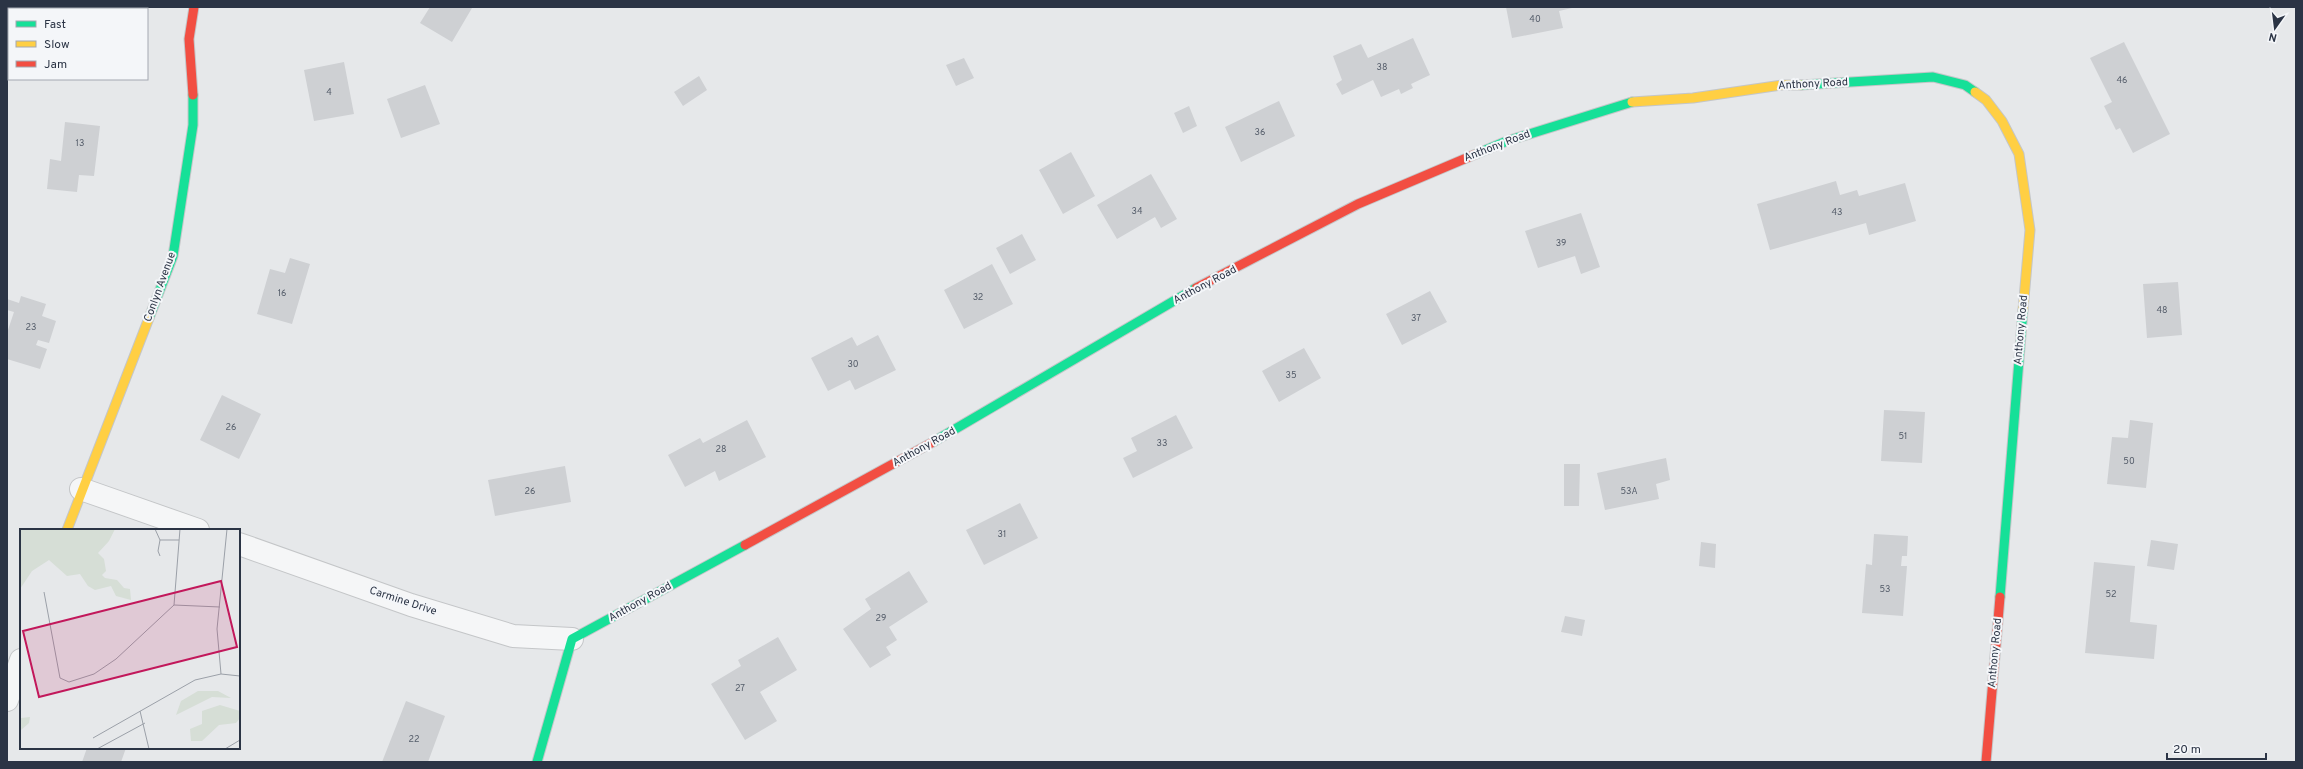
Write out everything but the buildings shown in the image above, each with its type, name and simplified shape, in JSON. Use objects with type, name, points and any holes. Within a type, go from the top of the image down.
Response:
[{"type":"street","name":"Conlyn Avenue","points":[[67,529],[81,489],[173,256],[193,125],[193,74],[189,39],[194,7]]},
{"type":"street","name":"Anthony Road","points":[[572,639],[973,420],[1201,285],[1358,204],[1497,145],[1604,109],[1640,100],[1693,98],[1782,85],[1824,85],[1933,77],[1965,85],[1986,100],[2002,121],[2019,154],[2030,230],[1986,762]]},
{"type":"street","points":[[81,489],[195,529]]},
{"type":"street","name":"Carmine Drive","points":[[240,544],[411,605],[513,636],[572,639]]},
{"type":"street","points":[[537,762],[572,639]]},
{"type":"street","points":[[7,700],[20,663]]},
{"type":"traffic: fast","points":[[1801,85],[1933,77],[1965,85],[1975,92]]},
{"type":"traffic: fast","points":[[149,318],[173,256],[193,125],[193,95]]},
{"type":"traffic: fast","points":[[1476,154],[1507,141],[1632,102]]},
{"type":"traffic: fast","points":[[933,442],[1196,288]]},
{"type":"traffic: fast","points":[[2000,597],[2023,310]]},
{"type":"traffic: fast","points":[[537,762],[572,639],[745,545]]},
{"type":"traffic: slow","points":[[1632,102],[1693,98],[1782,85],[1801,85]]},
{"type":"traffic: slow","points":[[1975,92],[1986,100],[2002,121],[2019,154],[2030,230],[2023,310]]},
{"type":"traffic: slow","points":[[67,529],[149,318]]},
{"type":"traffic: jam","points":[[193,95],[189,39],[194,7]]},
{"type":"traffic: jam","points":[[1196,288],[1358,204],[1476,154]]},
{"type":"traffic: jam","points":[[745,545],[933,442]]},
{"type":"traffic: jam","points":[[1986,762],[2000,597]]}]
